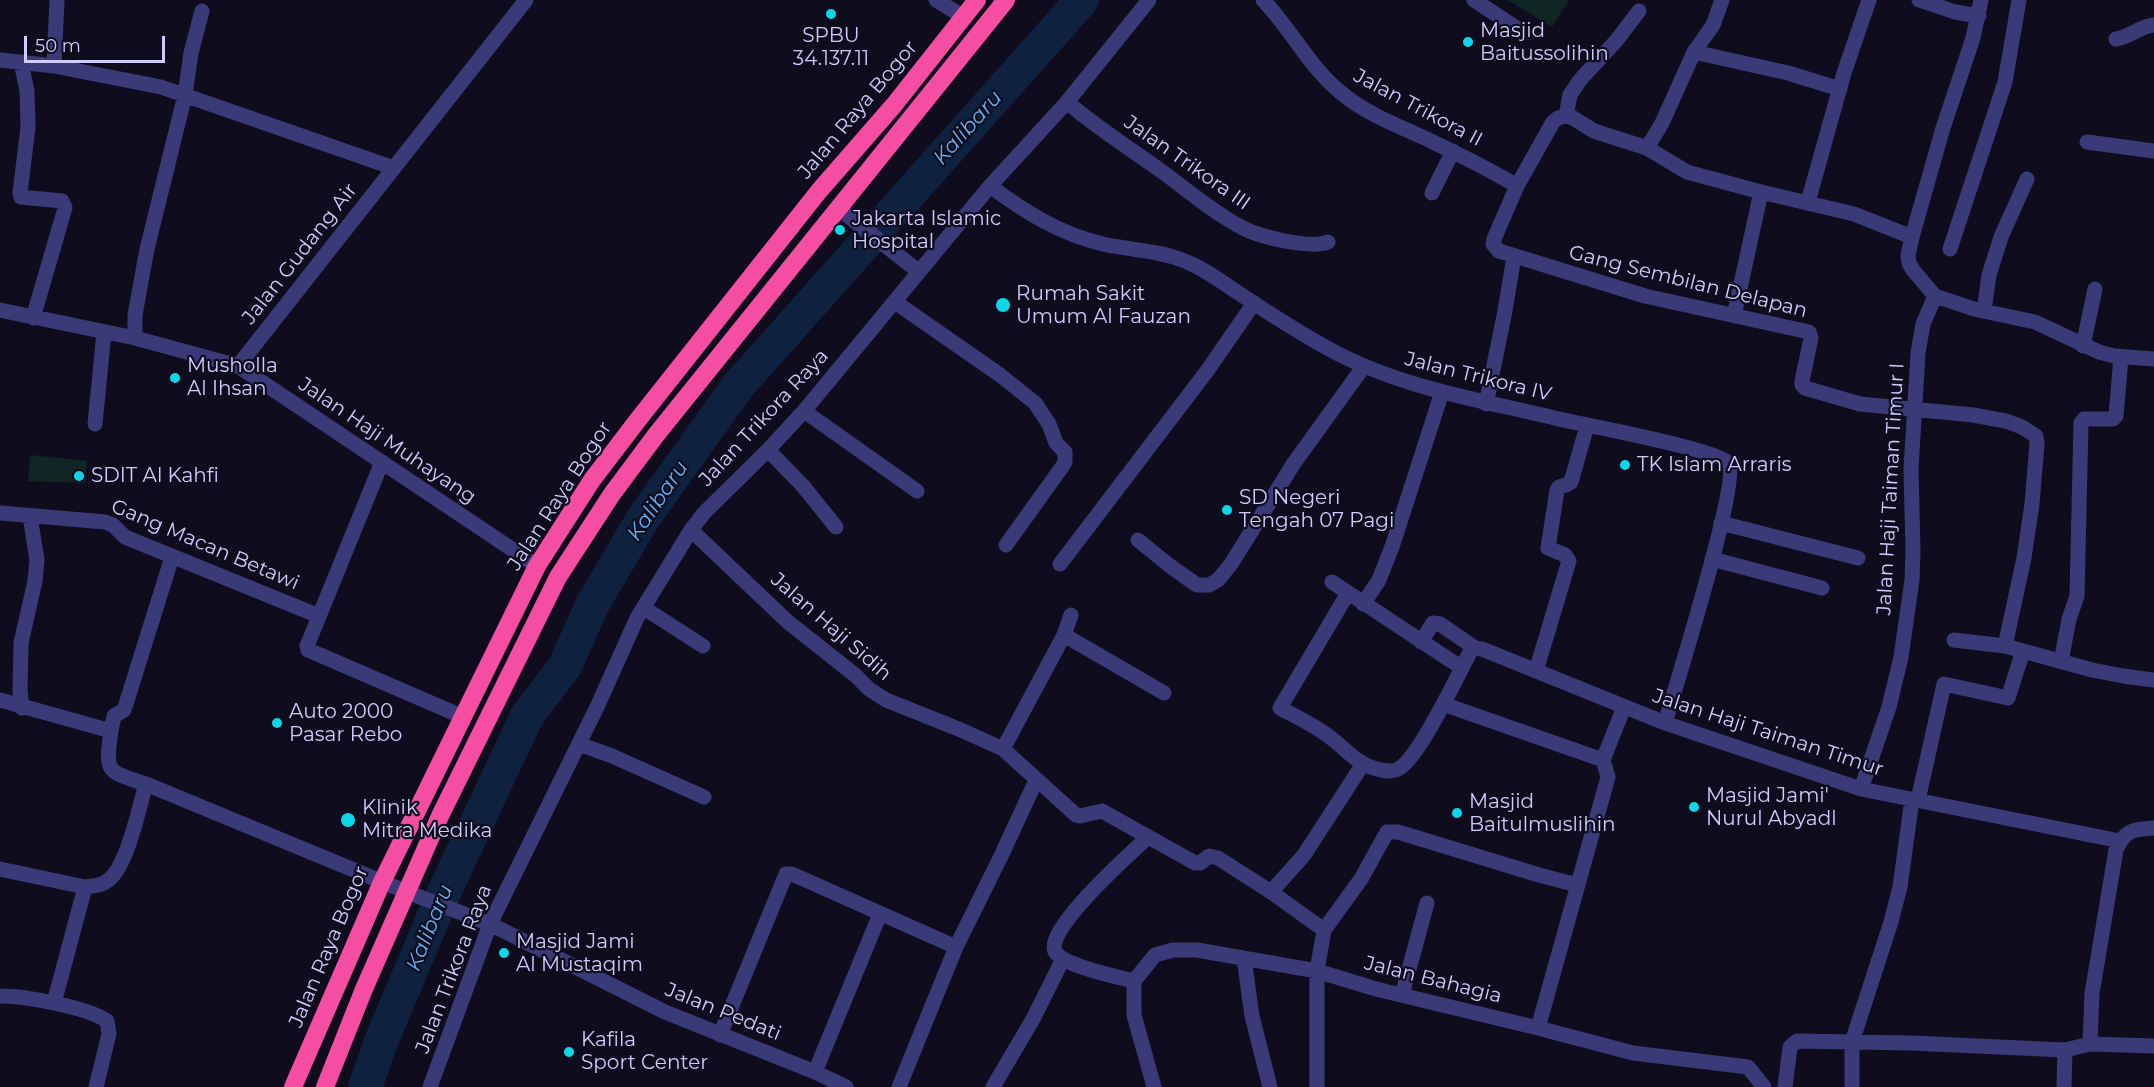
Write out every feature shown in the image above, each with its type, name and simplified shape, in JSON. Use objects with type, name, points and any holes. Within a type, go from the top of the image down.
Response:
[{"type":"highway","name":"Jalan Raya Bogor","points":[[293,1087],[382,882],[461,716],[537,566],[577,503],[637,421],[819,190],[894,105],[977,0]]},
{"type":"highway","points":[[326,1087],[364,989],[413,895],[455,784],[558,577],[597,517],[656,435],[1005,0]]},
{"type":"highway","points":[[577,503],[597,517]]},
{"type":"street","points":[[54,66],[57,0]]},
{"type":"street","name":"Jalan Gudang Air","points":[[238,366],[526,0]]},
{"type":"street","points":[[936,0],[964,17]]},
{"type":"street","name":"Jalan Trikora Raya","points":[[430,1087],[490,924],[644,608],[691,530],[723,492],[768,450],[804,411],[990,186],[1067,102],[1149,0]]},
{"type":"street","name":"Jalan Trikora II","points":[[1263,0],[1278,15],[1316,69],[1341,93],[1384,119],[1485,166],[1517,186]]},
{"type":"street","points":[[1474,0],[1524,33]]},
{"type":"street","points":[[1647,148],[1662,123],[1694,52],[1713,25],[1722,0]]},
{"type":"street","points":[[1808,202],[1840,89],[1869,0]]},
{"type":"street","points":[[1919,0],[1955,12],[1979,16]]},
{"type":"street","points":[[1981,0],[1979,16],[1943,128],[1912,237],[1908,255],[1909,263],[1935,296],[1984,311],[2035,322],[2099,352],[2121,357],[2154,359]]},
{"type":"street","points":[[1950,249],[2005,82],[2019,0]]},
{"type":"street","points":[[135,338],[135,315],[147,249],[185,95],[191,53],[201,11]]},
{"type":"street","points":[[1566,116],[1570,95],[1580,80],[1616,41],[1639,11]]},
{"type":"street","points":[[2116,39],[2123,38],[2144,26],[2154,25]]},
{"type":"street","points":[[1694,52],[1788,73],[1840,89]]},
{"type":"street","name":"Jalan Gudang Air","points":[[0,60],[54,66],[161,87],[394,168]]},
{"type":"street","points":[[21,62],[27,91],[28,127],[21,197],[62,201],[65,208],[33,318]]},
{"type":"street","name":"Jalan Trikora III","points":[[1067,102],[1209,207],[1245,229],[1266,236],[1309,244],[1317,245],[1328,242]]},
{"type":"street","points":[[1517,186],[1553,122],[1566,116],[1594,131],[1647,148],[1687,172],[1854,214],[1912,237]]},
{"type":"street","points":[[2087,142],[2154,151]]},
{"type":"street","points":[[1431,193],[1453,151]]},
{"type":"street","points":[[1984,311],[1989,275],[2001,237],[2027,179]]},
{"type":"street","name":"Jalan Trikora IV","points":[[990,186],[1024,211],[1063,231],[1106,245],[1181,259],[1328,348],[1364,366],[1486,404],[1649,439],[1711,454],[1726,460],[1731,468],[1731,477],[1721,523],[1665,723]]},
{"type":"street","name":"Gang Sembilan Delapan","points":[[1517,186],[1493,244],[1499,251],[1645,296],[1809,332],[1811,338],[1802,381],[1805,388],[1860,404],[1915,410]]},
{"type":"street","points":[[1734,316],[1761,192]]},
{"type":"street","points":[[838,208],[919,272]]},
{"type":"street","points":[[1486,404],[1514,256]]},
{"type":"street","points":[[2084,346],[2095,289]]},
{"type":"street","name":"Jalan Haji Taiman Timur I","points":[[1861,789],[1897,678],[1905,630],[1913,551],[1911,469],[1918,353],[1923,324],[1935,296]]},
{"type":"street","points":[[895,302],[1000,375],[1035,403],[1049,424],[1056,442],[1065,452],[1065,462],[1062,467],[1006,545]]},
{"type":"street","points":[[1060,564],[1207,371],[1254,303]]},
{"type":"street","name":"Jalan Haji Muhayang","points":[[0,310],[135,338],[238,366],[537,566]]},
{"type":"street","points":[[95,424],[104,332]]},
{"type":"street","points":[[2061,662],[2069,619],[2077,596],[2081,423],[2084,418],[2113,419],[2116,416],[2121,357]]},
{"type":"street","points":[[1138,540],[1197,585],[1209,585],[1218,580],[1232,564],[1294,463],[1364,366]]},
{"type":"street","points":[[1363,604],[1378,580],[1393,544],[1442,392]]},
{"type":"street","points":[[1915,410],[1973,415],[2006,421],[2036,436],[2032,504],[2024,558],[2005,646]]},
{"type":"street","points":[[804,411],[917,491]]},
{"type":"street","points":[[1536,671],[1569,561],[1565,555],[1548,548],[1557,490],[1570,482],[1587,426]]},
{"type":"street","points":[[768,450],[803,486],[836,527]]},
{"type":"street","points":[[382,462],[307,646],[308,650],[461,716]]},
{"type":"street","name":"Gang Macan Betawi","points":[[0,513],[105,522],[113,525],[125,537],[319,616]]},
{"type":"street","points":[[22,708],[21,643],[35,581],[37,560],[30,516]]},
{"type":"street","points":[[1721,523],[1858,558]]},
{"type":"street","name":"Jalan Haji Sidih","points":[[691,530],[788,622],[855,675],[869,689],[886,700],[1003,749],[1076,815],[1102,811],[1195,863],[1200,863],[1209,856],[1218,858],[1324,930]]},
{"type":"street","points":[[0,700],[111,731],[114,716],[124,710],[172,557]]},
{"type":"street","points":[[1712,559],[1822,588]]},
{"type":"street","points":[[1332,582],[1462,668]]},
{"type":"street","points":[[1348,593],[1280,708],[1330,736],[1365,766],[1387,772],[1396,771],[1402,767],[1416,750],[1470,652],[1479,648]]},
{"type":"street","points":[[644,608],[703,646]]},
{"type":"street","points":[[1003,749],[1064,635],[1071,615]]},
{"type":"street","name":"Jalan Haji Taiman Timur","points":[[1421,642],[1433,623],[1440,624],[1479,648],[1624,707],[1861,789],[2120,841]]},
{"type":"street","points":[[1064,635],[1164,693]]},
{"type":"street","points":[[1954,640],[2005,646],[2061,662],[2123,676],[2154,680]]},
{"type":"street","points":[[1852,1087],[1852,1042],[1897,899],[1915,800],[1944,684],[2008,698],[2023,651]]},
{"type":"street","points":[[1443,704],[1603,760]]},
{"type":"street","points":[[1538,1028],[1608,777],[1603,760],[1624,707]]},
{"type":"street","name":"Jalan Pedati","points":[[111,731],[108,759],[110,768],[115,773],[413,895],[490,924],[665,1012],[815,1072],[846,1087]]},
{"type":"street","points":[[579,744],[705,797]]},
{"type":"street","points":[[1271,892],[1304,855],[1361,767],[1365,766]]},
{"type":"street","points":[[0,869],[85,887],[107,882],[117,873],[123,861],[146,784]]},
{"type":"street","points":[[899,1087],[956,947],[1033,787]]},
{"type":"street","points":[[2090,1044],[2092,993],[2116,850],[2120,841],[2133,829],[2154,828]]},
{"type":"street","points":[[1317,1087],[1317,971],[1324,930],[1352,894],[1384,835],[1389,831],[1577,885]]},
{"type":"street","points":[[1148,837],[1099,884],[1064,924],[1055,937],[1053,945],[1056,955],[1063,959],[1092,971],[1134,981],[1134,1015],[1154,1087]]},
{"type":"street","points":[[720,1035],[786,874],[792,874],[956,947]]},
{"type":"street","points":[[54,1004],[85,887]]},
{"type":"street","points":[[1402,995],[1427,903]]},
{"type":"street","points":[[815,1072],[880,914]]},
{"type":"street","name":"Jalan Bahagia","points":[[1134,981],[1150,960],[1163,952],[1197,950],[1317,971],[1402,995],[1633,1053],[1748,1067],[1764,1087]]},
{"type":"street","points":[[1244,958],[1250,1006],[1270,1087]]},
{"type":"street","points":[[993,1087],[1033,1019],[1063,959]]},
{"type":"street","points":[[0,996],[54,1004],[97,1016],[107,1022],[109,1034],[96,1087]]},
{"type":"street","points":[[1785,1087],[1790,1047],[1794,1043],[1852,1042],[2065,1050],[2090,1044],[2154,1046]]},
{"type":"street","points":[[2064,1087],[2065,1050]]},
{"type":"green space","points":[[1508,0],[1569,0],[1552,27]]},
{"type":"green space","points":[[30,455],[87,461],[85,483],[28,481]]},
{"type":"waterway","name":"Kalibaru","points":[[365,1087],[382,1039],[446,888],[527,716],[565,666],[592,605],[644,517],[738,386],[1082,0]]},
{"type":"place","name":"SPBU 34.137.11","points":[[831,14]]},
{"type":"place","name":"Masjid Baitussolihin","points":[[1468,42]]},
{"type":"place","name":"Jakarta Islamic Hospital","points":[[840,230]]},
{"type":"place","name":"Rumah Sakit Umum Al Fauzan","points":[[1003,305]]},
{"type":"place","name":"Musholla Al Ihsan","points":[[175,378]]},
{"type":"place","name":"TK Islam Arraris","points":[[1625,465]]},
{"type":"place","name":"SDIT Al Kahfi","points":[[79,476]]},
{"type":"place","name":"SD Negeri Tengah 07 Pagi","points":[[1227,510]]},
{"type":"place","name":"Auto 2000 Pasar Rebo","points":[[277,723]]},
{"type":"place","name":"Masjid Jami' Nurul Abyadl","points":[[1694,807]]},
{"type":"place","name":"Masjid Baitulmuslihin","points":[[1457,813]]},
{"type":"place","name":"Klinik Mitra Medika","points":[[348,820]]},
{"type":"place","name":"Masjid Jami Al Mustaqim","points":[[504,953]]},
{"type":"place","name":"Kafila Sport Center","points":[[569,1052]]}]
